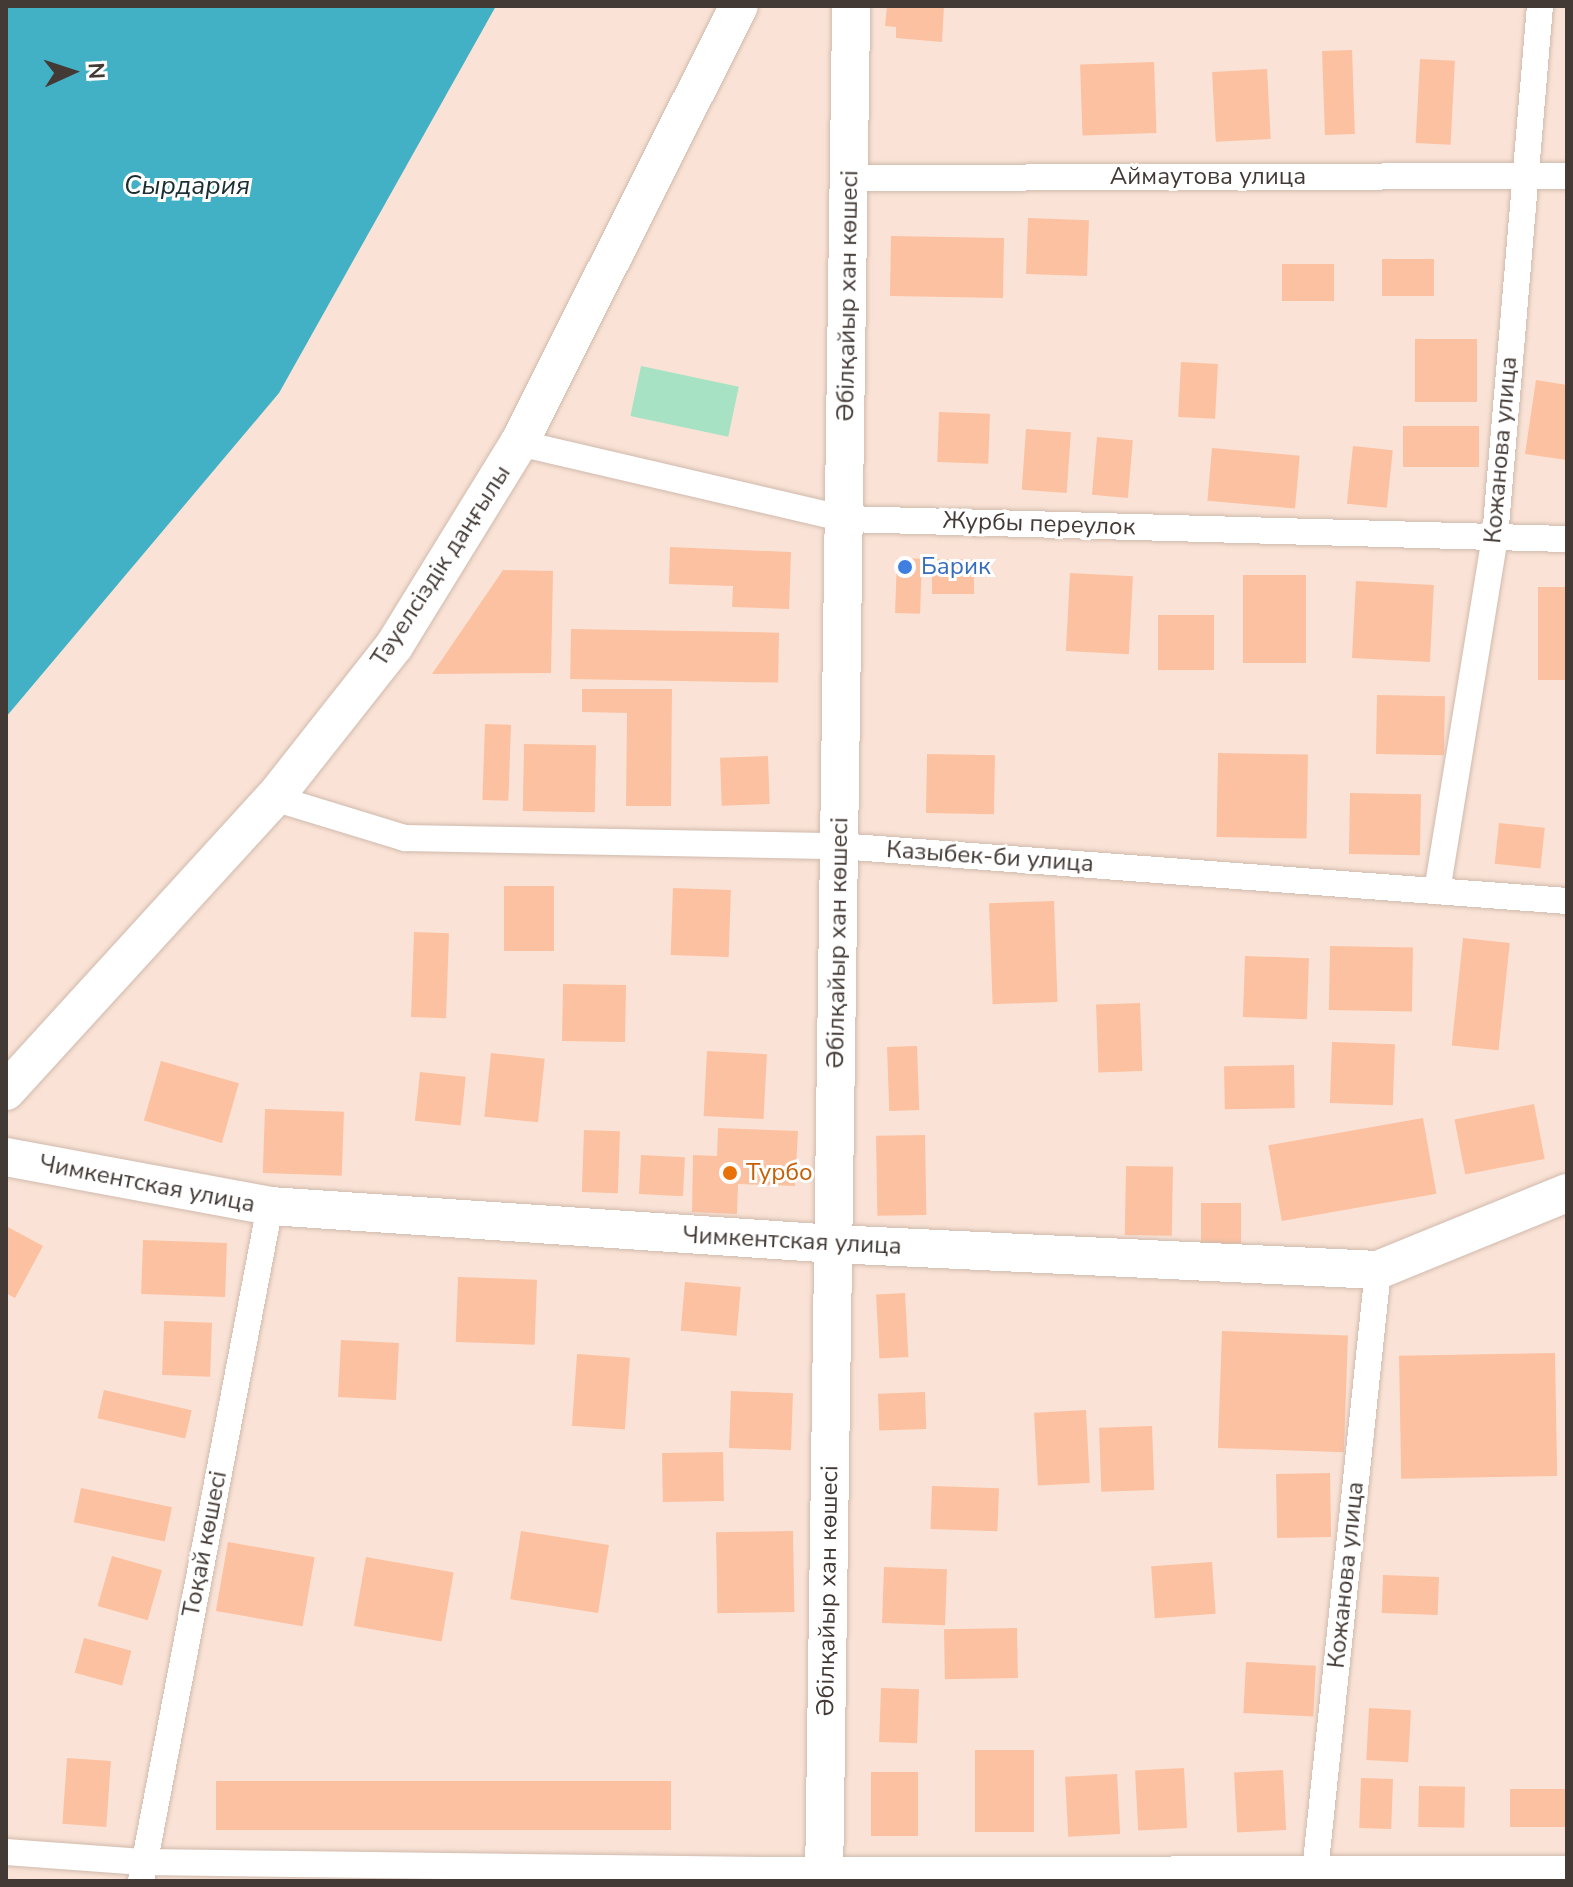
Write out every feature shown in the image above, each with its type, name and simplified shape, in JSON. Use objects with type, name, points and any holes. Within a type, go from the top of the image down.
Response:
[{"type":"street","name":"Тәуелсіздік даңғылы","points":[[6,1091],[274,798],[394,646],[519,443],[739,6]]},
{"type":"street","name":"Әбілқайыр хан көшесі","points":[[824,1876],[846,519],[851,6]]},
{"type":"street","name":"Кожанова улица","points":[[1437,891],[1495,537],[1540,6]]},
{"type":"street","name":"Аймаутова улица","points":[[850,178],[1567,176]]},
{"type":"street","name":"Журбы переулок","points":[[519,443],[846,519],[1567,539]]},
{"type":"street","name":"Казыбек-би улица","points":[[274,798],[405,838],[839,846],[1567,901]]},
{"type":"street","name":"Чимкентская улица","points":[[6,1157],[270,1206],[834,1244],[1378,1270],[1567,1193]]},
{"type":"street","name":"Тоқай көшесі","points":[[142,1871],[270,1206]]},
{"type":"street","name":"Кожанова улица","points":[[1315,1876],[1378,1270]]},
{"type":"street","points":[[6,1852],[142,1871],[1315,1876],[1567,1869]]},
{"type":"green space","points":[[641,366],[739,387],[728,437],[630,416]]},
{"type":"water","name":"Сырдария","points":[[6,6],[496,6],[279,393],[6,717]]},
{"type":"building","points":[[887,6],[944,6],[942,42],[896,38],[896,27],[885,26]]},
{"type":"building","points":[[1352,50],[1355,134],[1325,135],[1322,51]]},
{"type":"building","points":[[1420,59],[1455,61],[1451,145],[1416,143]]},
{"type":"building","points":[[1154,62],[1156,133],[1083,136],[1080,65]]},
{"type":"building","points":[[1267,69],[1271,139],[1216,142],[1212,72]]},
{"type":"building","points":[[1028,218],[1089,220],[1087,276],[1026,274]]},
{"type":"building","points":[[891,236],[1004,238],[1003,298],[890,296]]},
{"type":"building","points":[[1382,259],[1434,259],[1434,296],[1382,296]]},
{"type":"building","points":[[1282,264],[1334,264],[1334,301],[1282,301]]},
{"type":"building","points":[[1415,339],[1477,339],[1477,402],[1415,402]]},
{"type":"building","points":[[1181,362],[1218,364],[1215,419],[1178,417]]},
{"type":"building","points":[[1536,380],[1567,385],[1567,460],[1525,454]]},
{"type":"building","points":[[939,412],[990,414],[988,464],[937,462]]},
{"type":"building","points":[[1403,426],[1479,426],[1479,467],[1403,467]]},
{"type":"building","points":[[1026,429],[1071,432],[1067,493],[1022,490]]},
{"type":"building","points":[[1097,437],[1133,440],[1128,498],[1092,495]]},
{"type":"building","points":[[1353,446],[1393,450],[1387,508],[1347,504]]},
{"type":"building","points":[[1212,448],[1300,456],[1295,508],[1207,501]]},
{"type":"building","points":[[670,547],[791,552],[789,609],[732,607],[733,586],[669,584]]},
{"type":"building","points":[[897,558],[922,559],[920,614],[895,613]]},
{"type":"building","points":[[932,559],[974,559],[974,594],[932,594]]},
{"type":"building","points":[[503,570],[553,571],[551,673],[432,674]]},
{"type":"building","points":[[1070,573],[1133,576],[1129,654],[1066,651]]},
{"type":"building","points":[[1243,575],[1306,575],[1306,663],[1243,663]]},
{"type":"building","points":[[1356,581],[1434,585],[1430,662],[1352,658]]},
{"type":"building","points":[[1538,587],[1567,587],[1567,680],[1538,680]]},
{"type":"building","points":[[1158,615],[1214,615],[1214,670],[1158,670]]},
{"type":"building","points":[[571,629],[779,633],[778,683],[570,679]]},
{"type":"building","points":[[582,689],[672,689],[671,806],[626,806],[627,713],[582,712]]},
{"type":"building","points":[[1377,695],[1445,696],[1444,755],[1376,754]]},
{"type":"building","points":[[485,724],[511,725],[508,801],[482,800]]},
{"type":"building","points":[[524,744],[596,745],[595,812],[523,811]]},
{"type":"building","points":[[1218,753],[1308,755],[1307,839],[1217,837]]},
{"type":"building","points":[[927,754],[995,755],[994,814],[926,813]]},
{"type":"building","points":[[768,756],[770,804],[722,806],[720,758]]},
{"type":"building","points":[[1350,793],[1421,794],[1420,855],[1349,854]]},
{"type":"building","points":[[1499,823],[1545,828],[1540,869],[1495,864]]},
{"type":"building","points":[[504,886],[554,886],[554,951],[504,951]]},
{"type":"building","points":[[673,888],[731,890],[729,957],[671,955]]},
{"type":"building","points":[[1054,901],[1058,1002],[993,1004],[989,903]]},
{"type":"building","points":[[414,932],[449,933],[446,1018],[411,1017]]},
{"type":"building","points":[[1463,938],[1510,943],[1498,1050],[1452,1045]]},
{"type":"building","points":[[1330,946],[1413,947],[1412,1011],[1329,1010]]},
{"type":"building","points":[[1245,956],[1309,958],[1307,1019],[1243,1017]]},
{"type":"building","points":[[563,984],[626,985],[625,1042],[562,1041]]},
{"type":"building","points":[[1140,1003],[1142,1071],[1098,1072],[1096,1005]]},
{"type":"building","points":[[1332,1042],[1395,1044],[1393,1105],[1330,1103]]},
{"type":"building","points":[[917,1046],[919,1110],[889,1111],[887,1047]]},
{"type":"building","points":[[707,1051],[767,1054],[764,1119],[704,1116]]},
{"type":"building","points":[[491,1053],[545,1059],[538,1122],[484,1117]]},
{"type":"building","points":[[161,1061],[239,1083],[222,1143],[144,1121]]},
{"type":"building","points":[[1294,1065],[1295,1108],[1225,1109],[1224,1066]]},
{"type":"building","points":[[420,1072],[466,1077],[461,1126],[415,1121]]},
{"type":"building","points":[[1534,1104],[1545,1159],[1465,1174],[1454,1119]]},
{"type":"building","points":[[265,1109],[344,1112],[342,1176],[263,1173]]},
{"type":"building","points":[[1423,1118],[1436,1194],[1282,1221],[1268,1145]]},
{"type":"building","points":[[718,1128],[798,1131],[795,1186],[738,1184],[737,1214],[692,1212],[693,1155],[717,1156]]},
{"type":"building","points":[[584,1130],[620,1131],[618,1193],[582,1192]]},
{"type":"building","points":[[925,1135],[926,1215],[877,1216],[876,1136]]},
{"type":"building","points":[[641,1155],[685,1157],[683,1196],[639,1194]]},
{"type":"building","points":[[1126,1166],[1173,1167],[1172,1236],[1125,1235]]},
{"type":"building","points":[[1201,1203],[1241,1203],[1241,1244],[1201,1244]]},
{"type":"building","points":[[6,1226],[43,1246],[15,1298],[6,1293]]},
{"type":"building","points":[[143,1240],[227,1243],[225,1297],[141,1294]]},
{"type":"building","points":[[458,1277],[537,1280],[535,1345],[456,1342]]},
{"type":"building","points":[[685,1282],[741,1287],[737,1336],[681,1331]]},
{"type":"building","points":[[905,1293],[908,1357],[879,1358],[876,1295]]},
{"type":"building","points":[[164,1321],[212,1323],[210,1377],[162,1375]]},
{"type":"building","points":[[1222,1331],[1348,1335],[1344,1452],[1218,1448]]},
{"type":"building","points":[[341,1340],[399,1343],[396,1400],[338,1397]]},
{"type":"building","points":[[1555,1353],[1557,1476],[1401,1479],[1399,1356]]},
{"type":"building","points":[[577,1354],[630,1358],[625,1430],[572,1426]]},
{"type":"building","points":[[104,1390],[192,1410],[185,1439],[97,1418]]},
{"type":"building","points":[[731,1391],[793,1393],[791,1450],[729,1448]]},
{"type":"building","points":[[925,1392],[926,1429],[879,1431],[878,1394]]},
{"type":"building","points":[[1086,1410],[1090,1483],[1038,1486],[1034,1413]]},
{"type":"building","points":[[1152,1426],[1154,1490],[1101,1492],[1099,1428]]},
{"type":"building","points":[[723,1452],[724,1501],[663,1502],[662,1453]]},
{"type":"building","points":[[1330,1473],[1331,1537],[1277,1538],[1276,1474]]},
{"type":"building","points":[[932,1486],[999,1488],[997,1531],[930,1529]]},
{"type":"building","points":[[81,1488],[172,1507],[165,1542],[74,1522]]},
{"type":"building","points":[[521,1531],[609,1545],[598,1613],[510,1599]]},
{"type":"building","points":[[793,1531],[794,1612],[717,1613],[716,1532]]},
{"type":"building","points":[[228,1542],[315,1557],[303,1626],[216,1611]]},
{"type":"building","points":[[112,1556],[162,1570],[148,1620],[98,1606]]},
{"type":"building","points":[[366,1557],[454,1572],[441,1641],[354,1626]]},
{"type":"building","points":[[1212,1562],[1216,1614],[1155,1618],[1151,1566]]},
{"type":"building","points":[[884,1567],[947,1569],[945,1625],[882,1623]]},
{"type":"building","points":[[1383,1575],[1439,1577],[1438,1615],[1382,1613]]},
{"type":"building","points":[[1017,1628],[1018,1678],[945,1679],[944,1629]]},
{"type":"building","points":[[84,1638],[131,1651],[122,1685],[75,1673]]},
{"type":"building","points":[[1246,1662],[1316,1666],[1313,1717],[1243,1713]]},
{"type":"building","points":[[881,1688],[919,1689],[917,1743],[879,1742]]},
{"type":"building","points":[[1369,1708],[1411,1710],[1408,1762],[1366,1760]]},
{"type":"building","points":[[975,1750],[1034,1750],[1034,1832],[975,1832]]},
{"type":"building","points":[[67,1758],[111,1761],[106,1827],[62,1824]]},
{"type":"building","points":[[1184,1768],[1187,1828],[1138,1830],[1135,1771]]},
{"type":"building","points":[[1283,1770],[1286,1830],[1237,1832],[1234,1773]]},
{"type":"building","points":[[871,1772],[918,1772],[918,1836],[871,1836]]},
{"type":"building","points":[[1117,1774],[1120,1834],[1068,1837],[1065,1777]]},
{"type":"building","points":[[1361,1778],[1393,1779],[1391,1829],[1359,1828]]},
{"type":"building","points":[[216,1781],[671,1781],[671,1830],[216,1830]]},
{"type":"building","points":[[1419,1786],[1465,1787],[1464,1828],[1418,1827]]},
{"type":"building","points":[[1510,1789],[1567,1789],[1567,1827],[1510,1827]]},
{"type":"place","name":"Барик","points":[[905,567]]},
{"type":"place","name":"Турбо","points":[[730,1173]]}]
